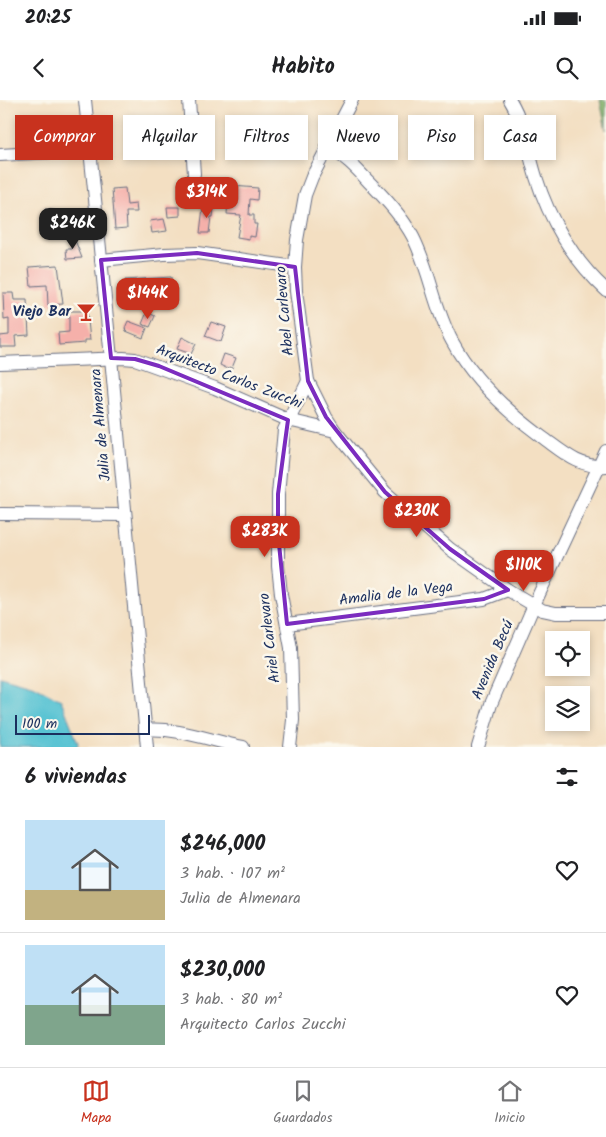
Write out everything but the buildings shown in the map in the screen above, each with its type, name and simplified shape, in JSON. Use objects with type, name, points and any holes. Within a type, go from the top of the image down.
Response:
[{"type":"street","name":"Julia de Almenara","points":[[85,100],[86,115]]},
{"type":"street","points":[[190,100],[194,174]]},
{"type":"street","name":"Abel Carlevaro","points":[[344,115],[352,100]]},
{"type":"street","points":[[510,100],[521,125],[549,214],[572,251],[606,290]]},
{"type":"street","points":[[0,155],[15,154]]},
{"type":"street","name":"Julia de Almenara","points":[[91,160],[146,747]]},
{"type":"street","name":"Abel Carlevaro","points":[[308,381],[295,266],[297,240],[305,195],[321,160]]},
{"type":"street","points":[[346,160],[383,195],[401,218],[413,238],[451,340],[482,384],[516,416],[561,451],[580,463],[602,467]]},
{"type":"street","points":[[101,260],[197,253],[295,266]]},
{"type":"street","name":"Arquitecto Carlos Zucchi","points":[[0,363],[135,358],[159,366],[288,420],[335,431]]},
{"type":"street","name":"Arquitecto Carlos Zucchi","points":[[308,381],[335,431],[385,492],[450,548],[508,590],[542,610],[556,614],[606,613]]},
{"type":"street","name":"Ariel Carlevaro","points":[[290,747],[293,720],[291,648],[278,566],[278,494],[284,430],[308,381]]},
{"type":"street","name":"Avenida Becú","points":[[478,747],[492,704],[534,605],[602,467],[606,451]]},
{"type":"street","points":[[0,514],[125,515]]},
{"type":"street","name":"Amalia de la Vega","points":[[287,624],[484,599],[508,590]]},
{"type":"street","points":[[145,730],[182,733],[243,747]]},
{"type":"highlighted area","points":[[197,253],[295,267],[308,381],[326,417],[385,492],[450,549],[508,590],[484,599],[287,624],[278,534],[278,494],[288,420],[159,366],[135,359],[111,358],[101,260]]},
{"type":"green space","points":[[600,100],[606,100],[606,130]]},
{"type":"water","points":[[0,676],[35,686],[61,700],[78,743],[77,747],[0,747]]},
{"type":"place","name":"Viejo Bar","points":[[86,312]]}]
